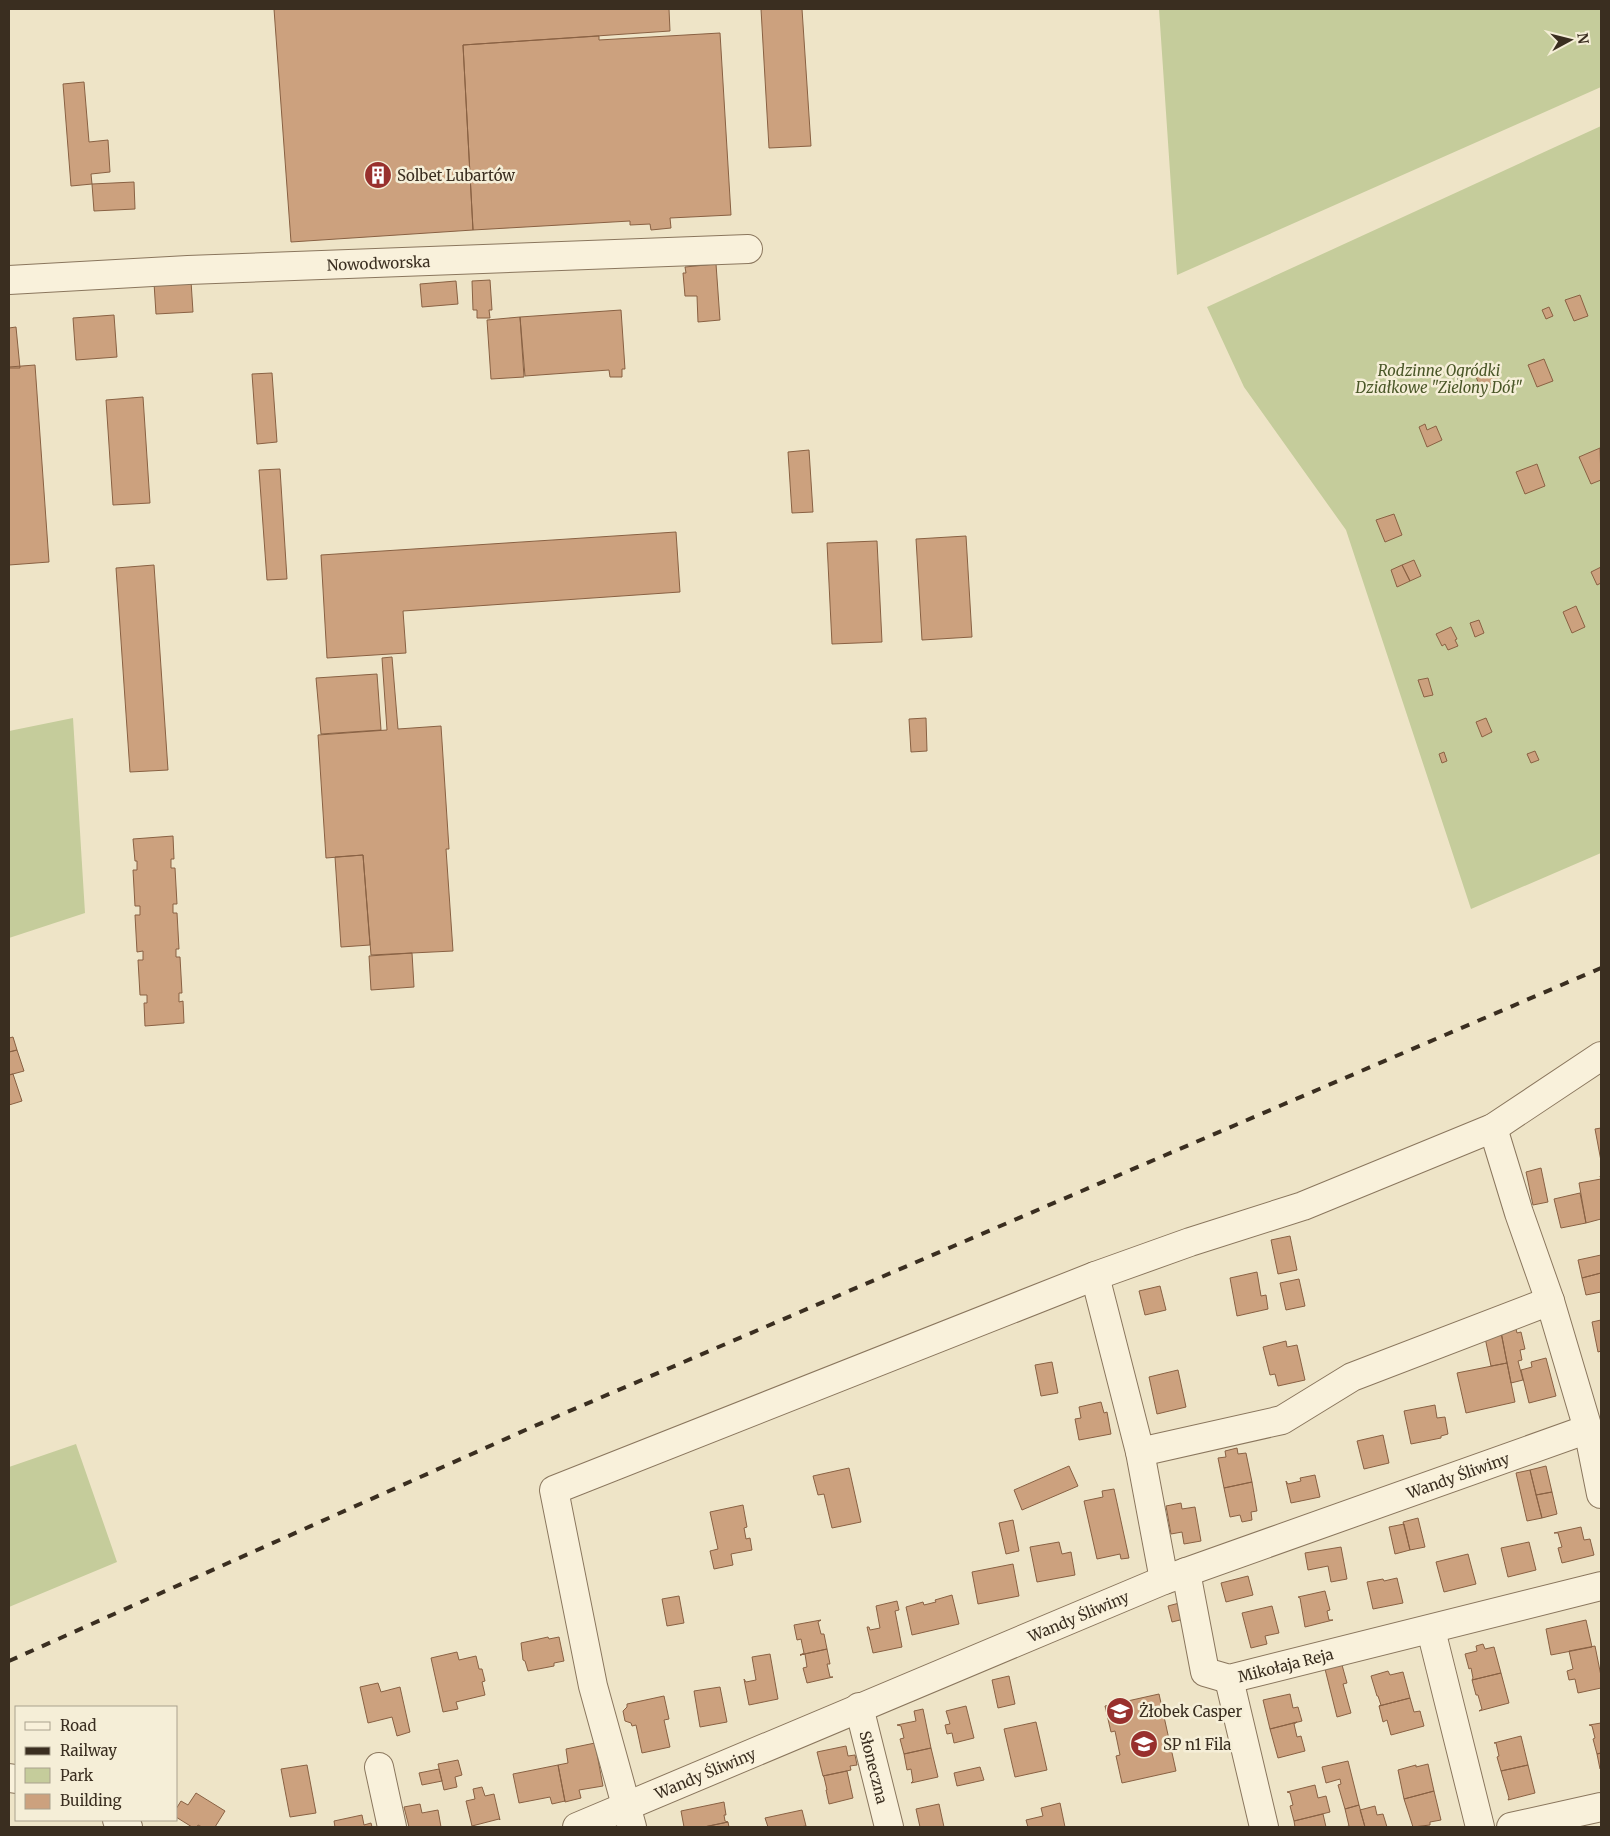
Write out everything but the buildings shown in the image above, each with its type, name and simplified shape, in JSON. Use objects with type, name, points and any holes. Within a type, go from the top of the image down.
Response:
[{"type":"street","name":"Nowodworska","points":[[9,280],[188,270],[748,249]]},
{"type":"street","points":[[630,1817],[593,1686],[554,1490],[1095,1276],[1190,1242],[1303,1206],[1493,1128],[1601,1056]]},
{"type":"street","points":[[1493,1128],[1550,1301],[1588,1430],[1601,1494]]},
{"type":"street","points":[[1095,1276],[1140,1452],[1175,1576],[1205,1672],[1229,1679]]},
{"type":"street","points":[[1140,1452],[1282,1420],[1352,1377],[1550,1301]]},
{"type":"street","name":"Wandy Śliwiny","points":[[577,1827],[630,1817],[859,1707],[1175,1576],[1588,1430]]},
{"type":"street","name":"Mikołaja Reja","points":[[1264,1827],[1229,1679],[1601,1586]]},
{"type":"street","points":[[1431,1630],[1480,1827]]},
{"type":"street","name":"Słoneczna","points":[[859,1707],[889,1827]]},
{"type":"street","points":[[379,1767],[392,1827]]},
{"type":"street","points":[[1511,1827],[1601,1807]]},
{"type":"green space","points":[[1159,9],[1601,9],[1601,87],[1177,275]]},
{"type":"green space","name":"Rodzinne Ogródki Działkowe \"Zielony Dół\"","points":[[1601,126],[1601,853],[1471,909],[1346,530],[1244,387],[1207,307]]},
{"type":"green space","points":[[73,718],[85,913],[9,938],[9,731]]},
{"type":"green space","points":[[76,1444],[117,1562],[9,1607],[9,1467]]},
{"type":"railway","points":[[9,1661],[530,1428],[1601,968]]},
{"type":"place","name":"Solbet Lubartów","points":[[378,175]]},
{"type":"place","name":"Żłobek Casper","points":[[1120,1711]]},
{"type":"place","name":"SP n1 Fila","points":[[1144,1744]]}]
